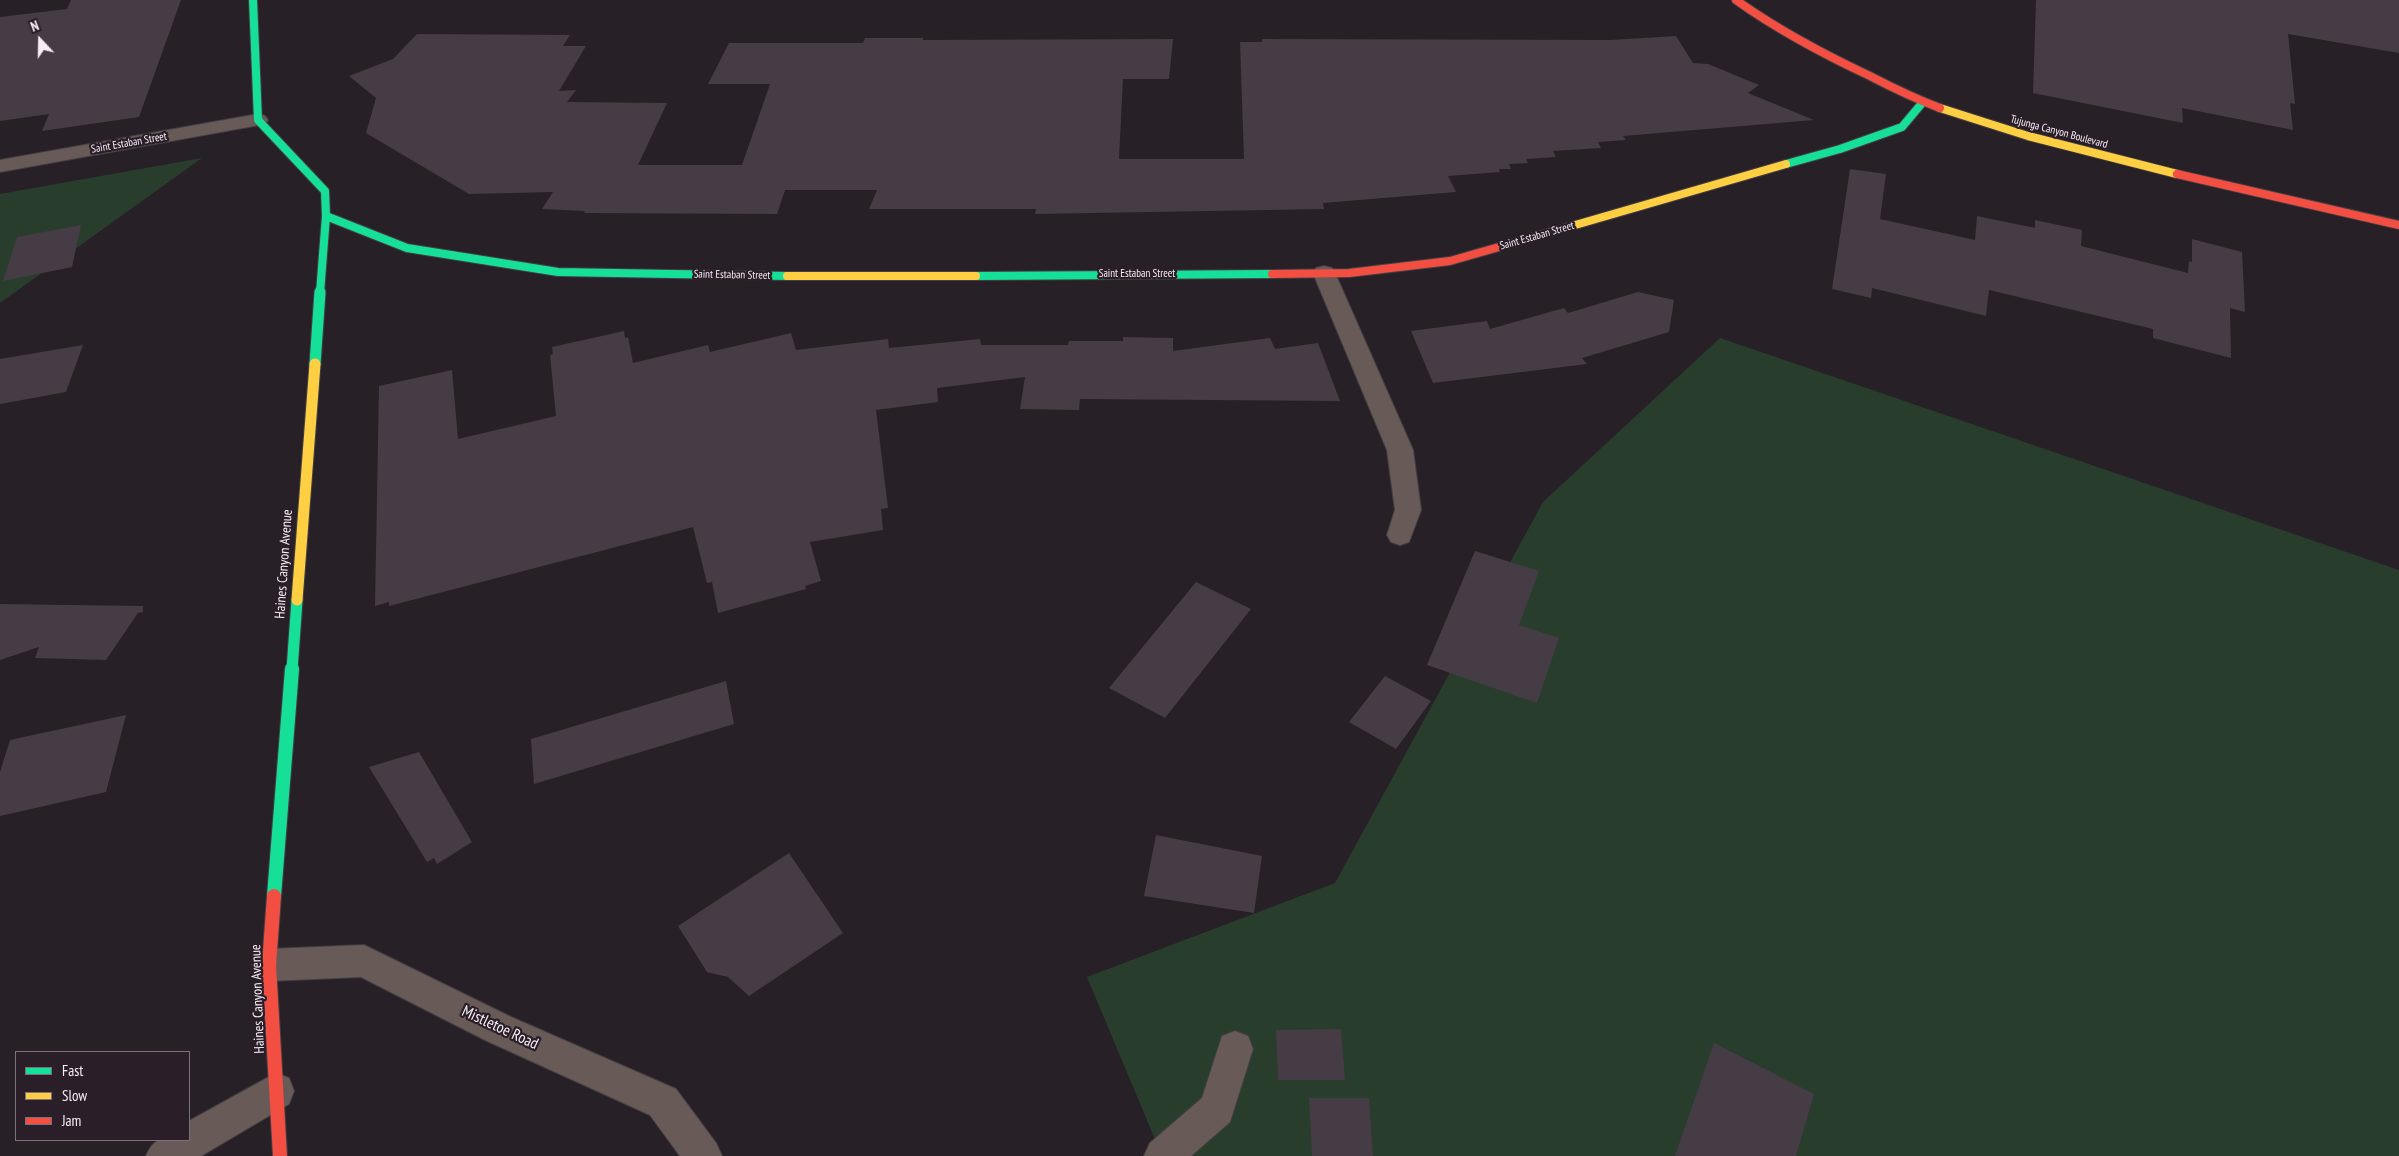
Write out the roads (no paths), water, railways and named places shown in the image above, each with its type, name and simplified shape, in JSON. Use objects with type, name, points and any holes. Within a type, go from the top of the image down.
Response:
[{"type":"street","points":[[253,0],[258,120]]},
{"type":"street","name":"Tujunga Canyon Boulevard","points":[[1736,0],[1752,12],[1824,53],[1923,102],[2000,130],[2072,150],[2399,225]]},
{"type":"street","name":"Saint Estaban Street","points":[[326,216],[407,248],[558,272],[819,277],[1349,273],[1450,261],[1840,149],[1902,127],[1923,102]]},
{"type":"street","name":"Saint Estaban Street","points":[[0,166],[258,120]]},
{"type":"street","name":"Haines Canyon Avenue","points":[[258,120],[325,191],[326,216],[269,965],[280,1156]]},
{"type":"street","points":[[1324,273],[1400,450],[1408,510],[1400,535]]},
{"type":"street","name":"Mistletoe Road","points":[[269,965],[364,961],[499,1029],[663,1102],[703,1156]]},
{"type":"street","points":[[1162,1156],[1217,1109],[1235,1049]]},
{"type":"street","points":[[190,1141],[276,1091]]},
{"type":"street","points":[[164,1156],[190,1141]]}]
